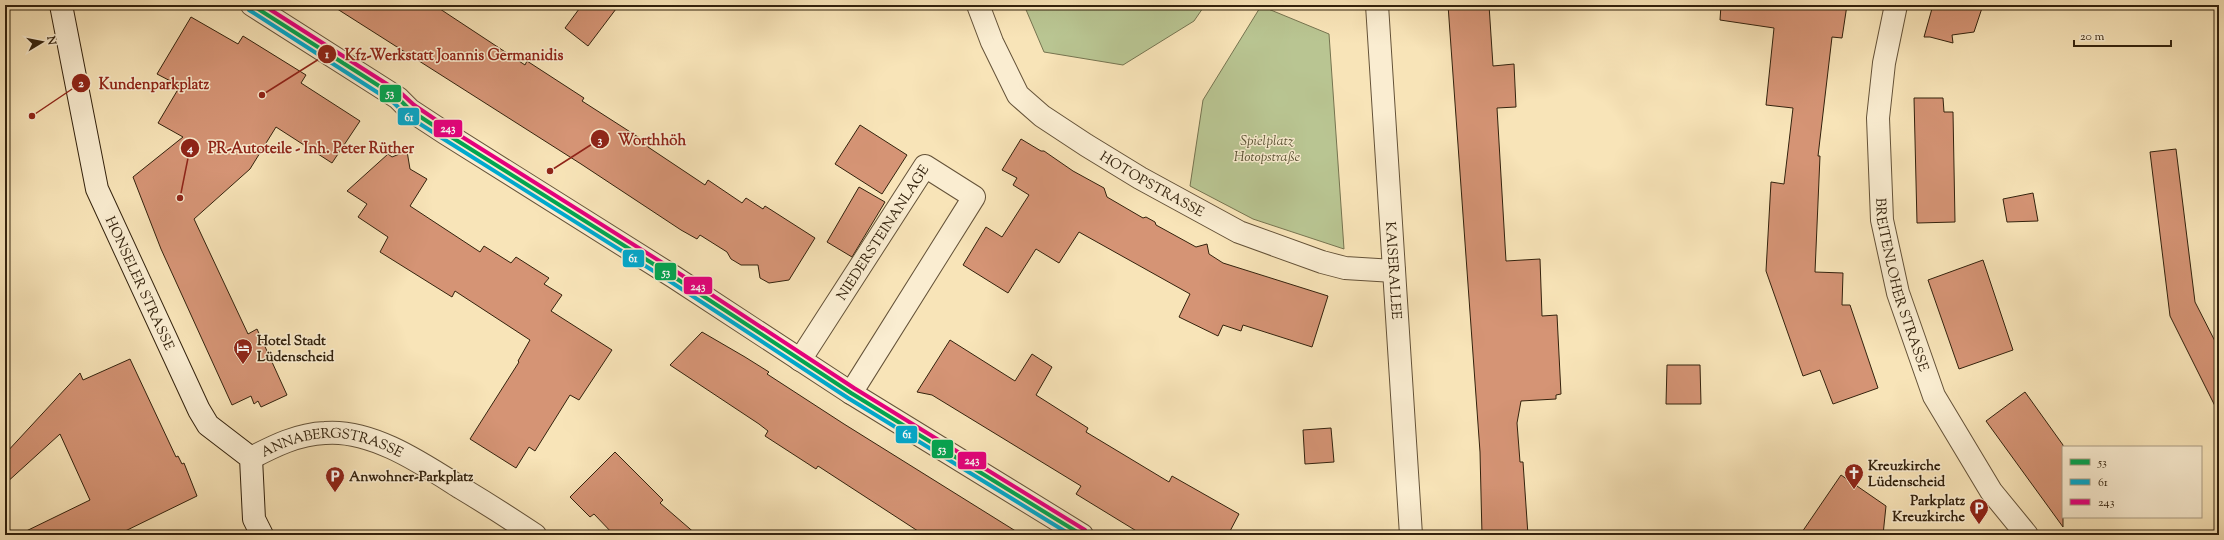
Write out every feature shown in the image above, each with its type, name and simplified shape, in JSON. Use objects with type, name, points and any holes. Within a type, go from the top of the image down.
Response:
[{"type":"street","name":"HONSELER STRASSE","points":[[61,5],[97,189],[202,415],[208,425],[250,458]]},
{"type":"street","points":[[252,5],[398,98],[410,110],[445,133],[674,277],[851,393],[1082,535]]},
{"type":"street","name":"HOTOPSTRASSE","points":[[978,5],[992,42],[1018,95],[1042,116],[1086,145],[1140,178],[1238,232],[1322,262],[1345,268],[1394,272]]},
{"type":"street","name":"KAISERALLEE","points":[[1377,5],[1411,535]]},
{"type":"street","name":"BREITENLOHER STRASSE","points":[[1896,5],[1884,63],[1878,118],[1882,220],[1898,293],[1934,396],[1991,491],[2027,535]]},
{"type":"street","name":"NIEDERSTEINANLAGE","points":[[800,360],[925,166],[974,197],[851,393]]},
{"type":"street","name":"ANNABERGSTRASSE","points":[[250,458],[278,444],[314,434],[332,432],[376,441],[411,456],[535,535]]},
{"type":"street","points":[[250,458],[254,519],[262,535]]},
{"type":"green space","points":[[1024,5],[1205,5],[1194,21],[1123,65],[1044,52]]},
{"type":"green space","name":"Spielplatz Hotopstraße","points":[[1261,6],[1329,34],[1344,249],[1253,219],[1190,186],[1203,100]]},
{"type":"building","points":[[331,5],[434,5],[525,65],[527,61],[584,98],[582,101],[649,144],[648,147],[705,185],[708,180],[742,203],[746,198],[763,209],[765,206],[815,238],[789,280],[769,283],[760,278],[758,265],[741,265],[731,259],[727,252],[700,235],[697,239],[681,230],[581,164]]},
{"type":"building","points":[[582,5],[619,5],[588,46],[565,28]]},
{"type":"building","points":[[1448,5],[1489,5],[1493,66],[1514,64],[1516,107],[1497,108],[1506,261],[1540,259],[1542,316],[1557,315],[1561,394],[1556,395],[1556,399],[1521,401],[1517,423],[1520,462],[1523,462],[1528,535],[1482,535],[1480,452]]},
{"type":"building","points":[[1721,5],[1847,5],[1842,38],[1832,37],[1818,156],[1820,156],[1815,272],[1843,273],[1842,305],[1850,305],[1878,388],[1833,404],[1820,370],[1803,376],[1766,271],[1771,182],[1784,184],[1793,108],[1766,105],[1774,28],[1720,20]]},
{"type":"building","points":[[1933,5],[1983,5],[1974,32],[1952,35],[1953,43],[1930,37],[1924,37]]},
{"type":"building","points":[[191,17],[238,44],[243,36],[306,75],[301,83],[360,121],[332,163],[276,127],[250,169],[194,219],[248,334],[257,329],[287,395],[261,407],[258,401],[254,404],[251,396],[232,405],[161,249],[133,177],[183,137],[158,123],[180,86],[157,74]]},
{"type":"building","points":[[1914,98],[1943,98],[1944,112],[1953,112],[1955,222],[1917,223]]},
{"type":"building","points":[[860,125],[907,155],[882,194],[835,164]]},
{"type":"building","points":[[1021,139],[1041,151],[1044,151],[1073,171],[1104,188],[1107,197],[1143,218],[1146,217],[1155,222],[1156,225],[1196,247],[1207,244],[1209,254],[1223,263],[1328,296],[1312,347],[1243,325],[1241,331],[1223,325],[1218,336],[1179,317],[1190,294],[1079,232],[1059,263],[1036,249],[1008,293],[963,265],[986,227],[1002,237],[1029,195],[1013,185],[1017,178],[1002,170]]},
{"type":"building","points":[[2176,149],[2195,302],[2219,349],[2219,414],[2170,316],[2150,152]]},
{"type":"building","points":[[407,151],[410,169],[427,179],[410,206],[480,252],[484,246],[511,263],[516,257],[549,278],[544,284],[562,295],[551,311],[612,350],[579,400],[570,395],[535,451],[529,447],[516,468],[470,439],[519,362],[518,361],[530,340],[455,291],[452,297],[380,252],[388,237],[358,217],[367,204],[347,191],[388,154],[392,157]]},
{"type":"building","points":[[859,187],[885,202],[852,257],[827,242]]},
{"type":"building","points":[[2033,193],[2038,221],[2007,222],[2003,199]]},
{"type":"building","points":[[1983,260],[2013,350],[1959,369],[1928,280]]},
{"type":"building","points":[[702,332],[769,372],[767,374],[844,424],[1022,535],[924,535],[818,466],[816,469],[765,436],[768,431],[759,424],[670,365]]},
{"type":"building","points":[[950,340],[1015,381],[1032,354],[1052,367],[1036,395],[1088,428],[1086,432],[1169,482],[1172,476],[1239,514],[1228,535],[1143,535],[1076,494],[1081,486],[932,395],[917,392]]},
{"type":"building","points":[[130,359],[176,457],[178,456],[182,464],[184,463],[197,496],[117,535],[18,535],[90,500],[60,434],[5,484],[5,454],[80,373],[83,380]]},
{"type":"building","points":[[1667,365],[1700,365],[1701,404],[1666,404]]},
{"type":"building","points":[[2025,392],[2063,445],[2063,527],[1986,421]]},
{"type":"building","points":[[1331,428],[1334,462],[1305,464],[1303,430]]},
{"type":"building","points":[[615,452],[663,500],[660,503],[697,535],[614,535],[594,514],[590,517],[570,497]]},
{"type":"building","name":"Kreuzkirche Lüdenscheid","points":[[1841,475],[1886,506],[1883,535],[1800,535]]},
{"type":"transit line","name":"53","points":[[252,5],[398,98],[410,110],[445,133],[674,277],[851,393],[1082,535]]},
{"type":"transit line","name":"243","points":[[263,5],[401,93],[414,105],[448,128],[677,272],[854,388],[1085,530]]},
{"type":"transit line","name":"61","points":[[249,10],[394,103],[406,115],[671,282],[848,398],[1071,535]]},
{"type":"place","name":"Kfz-Werkstatt Joannis Germanidis","points":[[262,95]]},
{"type":"place","name":"Kundenparkplatz","points":[[32,116]]},
{"type":"place","name":"Worthhöh","points":[[550,171]]},
{"type":"place","name":"PR-Autoteile - Inh. Peter Rüther","points":[[180,198]]},
{"type":"place","name":"Hotel Stadt Lüdenscheid","points":[[243,365]]},
{"type":"place","name":"Kreuzkirche Lüdenscheid","points":[[1854,490]]},
{"type":"place","name":"Anwohner-Parkplatz","points":[[335,493]]},
{"type":"place","name":"Parkplatz Kreuzkirche","points":[[1979,525]]}]
